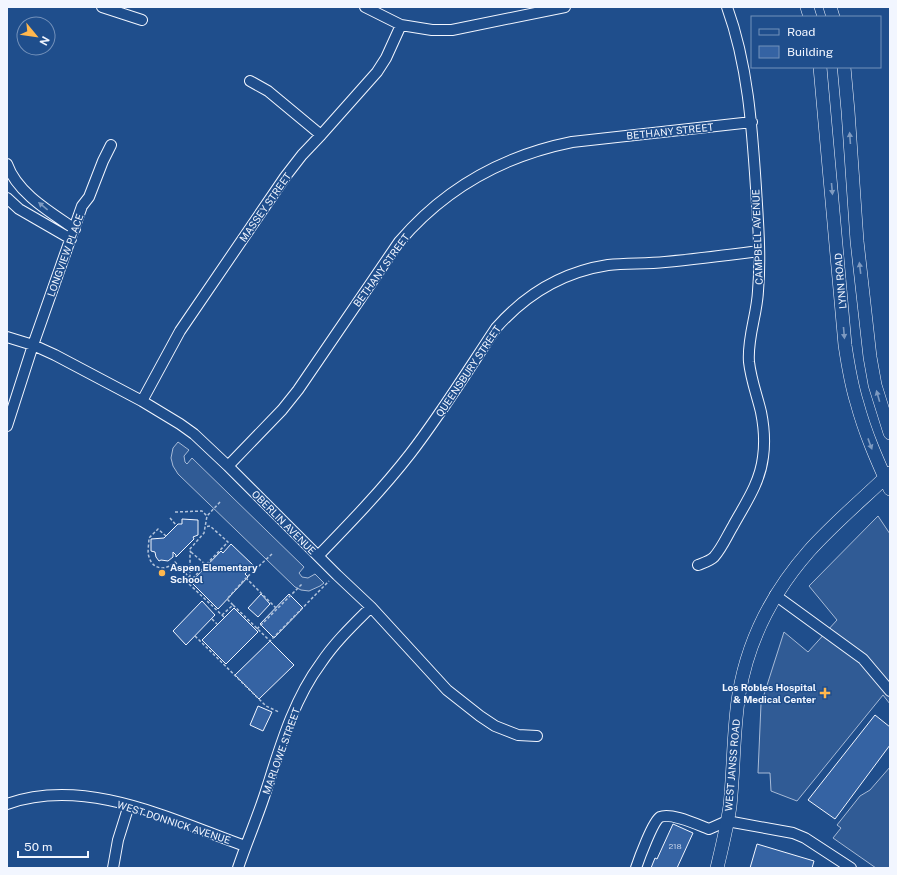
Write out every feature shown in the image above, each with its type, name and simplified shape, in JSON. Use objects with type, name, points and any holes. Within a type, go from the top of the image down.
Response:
[{"type":"main road","name":"LYNN ROAD","points":[[820,68],[845,346],[851,380],[860,416],[876,458],[888,480]]},
{"type":"main road","name":"LYNN ROAD","points":[[844,68],[857,241],[870,356],[875,385],[890,433]]},
{"type":"main road","name":"WEST JANSS ROAD","points":[[717,868],[727,821],[736,714],[744,671],[758,628],[786,579],[809,551],[888,480]]},
{"type":"street","points":[[102,7],[142,20]]},
{"type":"street","points":[[365,7],[401,25],[432,30],[452,30],[534,10],[565,7]]},
{"type":"street","name":"CAMPBELL AVENUE","points":[[698,565],[713,558],[724,541],[754,489],[763,458],[764,436],[761,412],[752,382],[749,362],[750,343],[756,315],[759,251],[752,122],[742,63],[727,7]]},
{"type":"street","name":"MASSEY STREET","points":[[142,401],[180,331],[285,177],[302,155],[321,136],[377,72],[386,58],[401,25]]},
{"type":"street","points":[[250,80],[268,91],[321,136]]},
{"type":"street","name":"BETHANY STREET","points":[[228,466],[282,410],[298,390],[399,242],[425,215],[453,191],[492,167],[557,145],[572,142],[752,122]]},
{"type":"street","name":"LONGVIEW PLACE","points":[[7,426],[33,345],[82,206],[89,197],[111,145]]},
{"type":"street","points":[[7,164],[14,178],[29,194],[57,217],[75,228]]},
{"type":"street","points":[[7,198],[19,209],[70,239]]},
{"type":"street","name":"QUEENSBURY STREET","points":[[318,556],[384,486],[410,454],[496,328],[527,298],[539,290],[574,273],[589,268],[609,265],[665,262],[759,251]]},
{"type":"street","name":"OBERLIN AVENUE","points":[[7,337],[33,345],[55,355],[142,401],[194,434],[337,575],[371,606],[447,690],[462,703],[495,726],[518,735],[537,736]]},
{"type":"street","points":[[776,595],[863,659],[890,691]]},
{"type":"street","name":"MARLOWE STREET","points":[[238,868],[282,743],[295,710],[308,684],[320,664],[338,640],[371,606]]},
{"type":"street","name":"WEST DONNICK AVENUE","points":[[7,804],[31,798],[62,795],[93,797],[130,805],[246,846]]},
{"type":"street","points":[[113,868],[118,840],[130,805]]},
{"type":"street","points":[[636,868],[653,826],[661,817],[672,816],[709,829],[727,821],[793,833],[805,838],[851,868]]},
{"type":"path","points":[[188,583],[190,578],[191,552],[189,550],[204,533],[207,516],[220,502]]},
{"type":"path","points":[[175,512],[202,511],[207,516]]},
{"type":"path","points":[[170,518],[176,525]]},
{"type":"path","points":[[188,583],[228,542],[210,526],[205,527]]},
{"type":"path","points":[[166,536],[158,528],[149,538],[149,556],[153,564],[159,568],[163,568],[170,566],[175,562],[190,578]]},
{"type":"path","points":[[191,552],[206,565]]},
{"type":"path","points":[[272,554],[246,578],[227,599],[270,640],[337,575]]},
{"type":"path","points":[[246,578],[277,609]]},
{"type":"path","points":[[188,583],[223,616],[233,604]]},
{"type":"path","points":[[258,629],[303,583]]},
{"type":"path","points":[[212,618],[217,624]]},
{"type":"path","points":[[195,636],[266,706],[279,712]]},
{"type":"shaded area","points":[[178,442],[189,450],[184,456],[185,462],[187,464],[192,458],[304,567],[299,573],[302,577],[308,578],[315,574],[324,583],[309,591],[301,590],[295,587],[178,474],[173,466],[171,458],[173,448]]},
{"type":"shaded area","points":[[878,516],[890,534],[890,704],[883,695],[797,801],[771,791],[770,773],[758,773],[761,704],[784,632],[808,652],[837,620],[809,586]]},
{"type":"shaded area","points":[[890,767],[890,868],[876,868],[833,838],[841,828],[837,825],[860,796],[870,790]]},
{"type":"building","points":[[182,519],[198,520],[198,535],[193,537],[194,539],[176,557],[173,552],[173,557],[168,561],[159,561],[155,552],[151,551],[151,539],[164,538],[178,524],[182,524]]},
{"type":"building","points":[[231,544],[253,565],[245,574],[248,577],[218,609],[191,582],[221,551],[223,553]]},
{"type":"building","points":[[261,594],[270,604],[258,617],[248,608]]},
{"type":"building","points":[[289,594],[303,608],[274,638],[260,624]]},
{"type":"building","points":[[202,601],[215,615],[186,645],[173,631]]},
{"type":"building","points":[[234,608],[258,632],[226,664],[202,640]]},
{"type":"building","points":[[270,641],[294,665],[259,699],[235,675]]},
{"type":"building","points":[[258,706],[272,712],[263,731],[250,725]]},
{"type":"building","points":[[875,715],[890,727],[890,745],[835,819],[808,800]]},
{"type":"building","points":[[673,824],[693,833],[677,868],[651,868],[655,858],[657,859]]},
{"type":"building","points":[[757,844],[814,861],[812,868],[750,868]]},
{"type":"place","name":"Aspen Elementary School","points":[[162,573]]},
{"type":"place","name":"Los Robles Hospital & Medical Center","points":[[825,693]]}]
